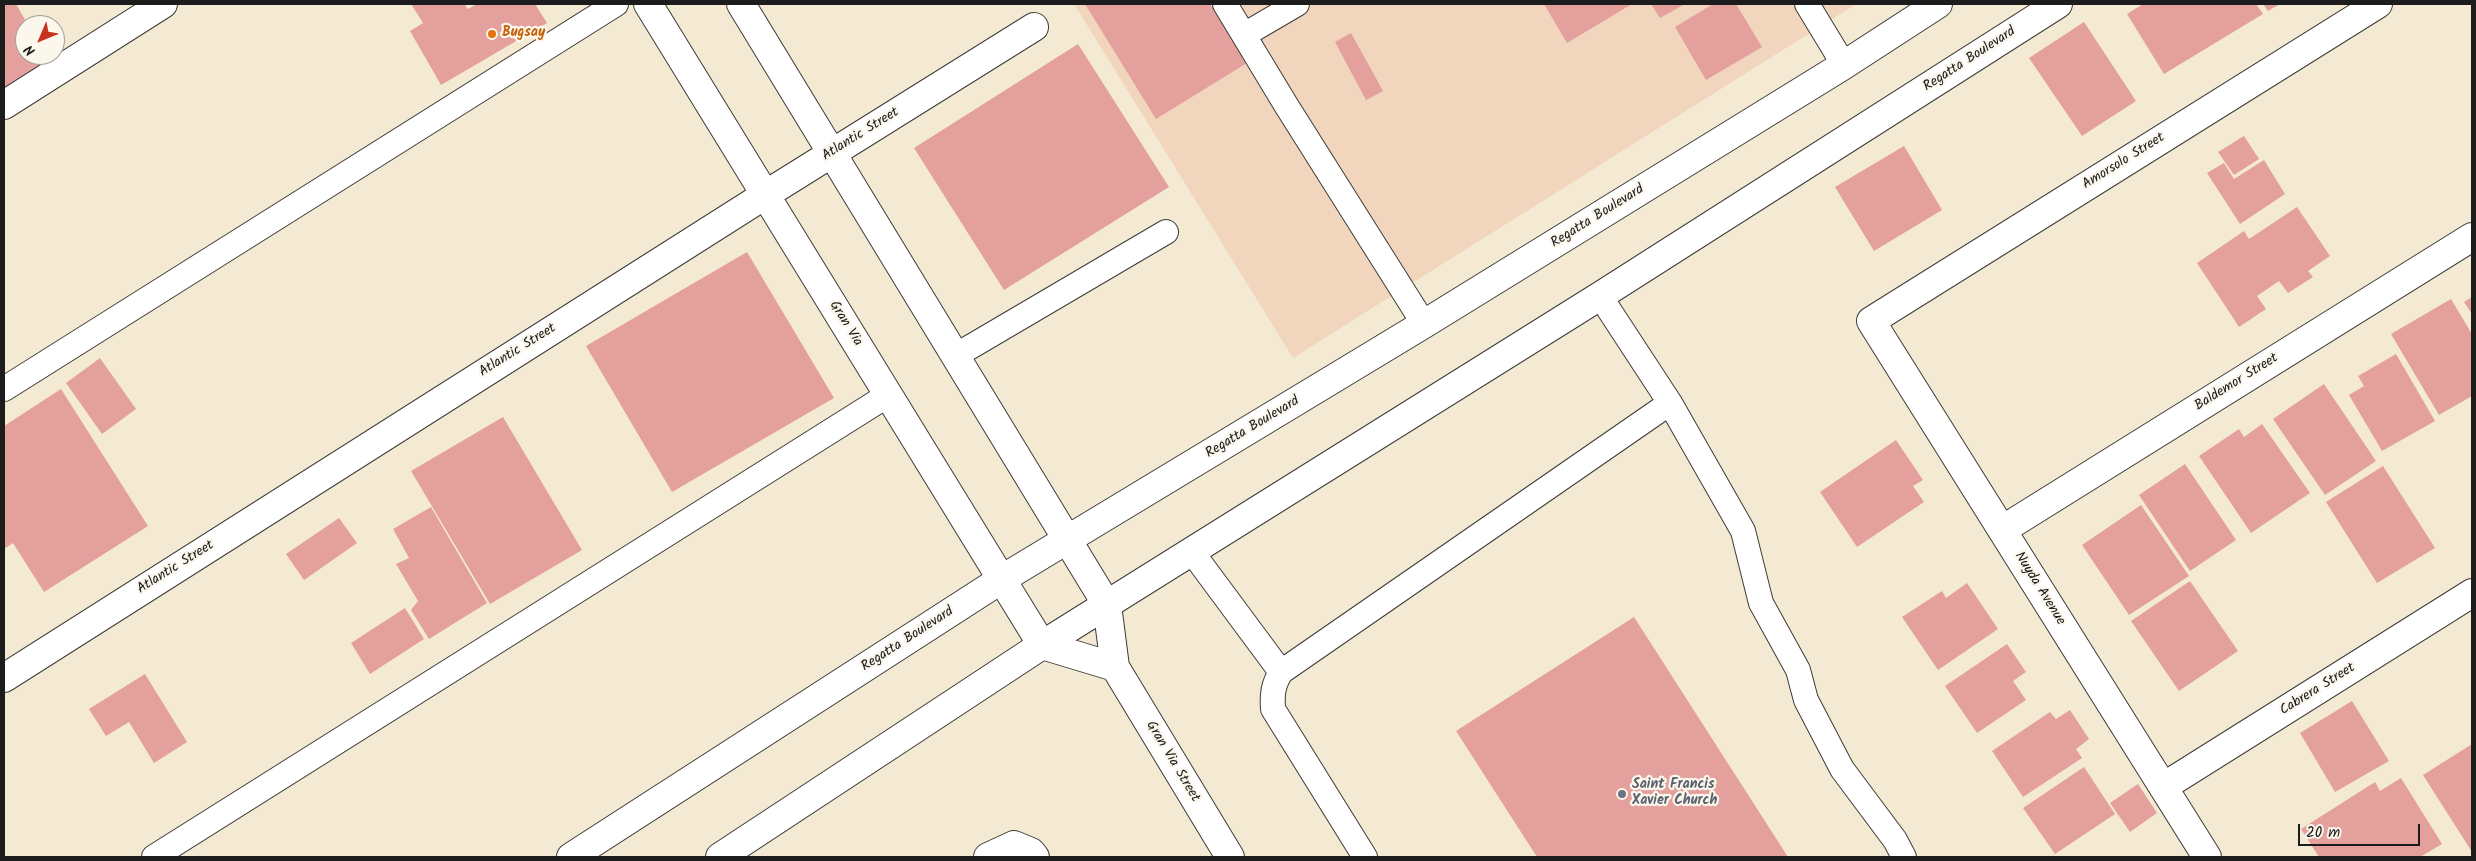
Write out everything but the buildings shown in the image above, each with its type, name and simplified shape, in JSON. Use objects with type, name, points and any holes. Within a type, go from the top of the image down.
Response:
[{"type":"street","points":[[4,104],[163,4]]},
{"type":"street","name":"Gran Via","points":[[648,4],[1042,645]]},
{"type":"street","points":[[741,4],[1107,605]]},
{"type":"street","name":"Regatta Boulevard","points":[[571,857],[1002,579],[1424,324],[1844,65],[1938,4]]},
{"type":"street","name":"Regatta Boulevard","points":[[720,857],[1042,645],[1600,296],[2058,4]]},
{"type":"street","name":"Amorsolo Street","points":[[1871,321],[2378,4]]},
{"type":"street","name":"Atlantic Street","points":[[4,678],[765,195],[1034,27]]},
{"type":"street","name":"Baldemor Street","points":[[2002,530],[2472,237]]},
{"type":"street","name":"Nuyda Avenue","points":[[1871,321],[2207,857]]},
{"type":"street","name":"Cabrera Street","points":[[2163,787],[2472,593]]},
{"type":"street","name":"Gran Via Street","points":[[1107,605],[1115,667],[1230,857]]},
{"type":"street","points":[[1042,645],[1115,667]]},
{"type":"street","points":[[988,857],[1014,845],[1031,852],[1034,857]]},
{"type":"lane","points":[[4,388],[616,4]]},
{"type":"lane","points":[[1225,4],[1424,324]]},
{"type":"lane","points":[[1244,35],[1297,4]]},
{"type":"lane","points":[[1807,4],[1844,65]]},
{"type":"lane","points":[[955,356],[1166,232]]},
{"type":"lane","points":[[1600,296],[1670,403],[1743,531],[1762,602],[1798,670],[1806,700],[1837,760],[1895,840],[1904,857]]},
{"type":"lane","points":[[154,857],[888,395]]},
{"type":"lane","points":[[1365,857],[1273,708],[1272,695],[1275,682],[1281,672],[1670,403]]},
{"type":"lane","points":[[1192,552],[1281,672]]},
{"type":"shaded area","points":[[1074,4],[1856,4],[1293,358]]},
{"type":"place","name":"Bugsay","points":[[492,34]]},
{"type":"place","name":"Saint Francis Xavier Church","points":[[1622,794]]}]
